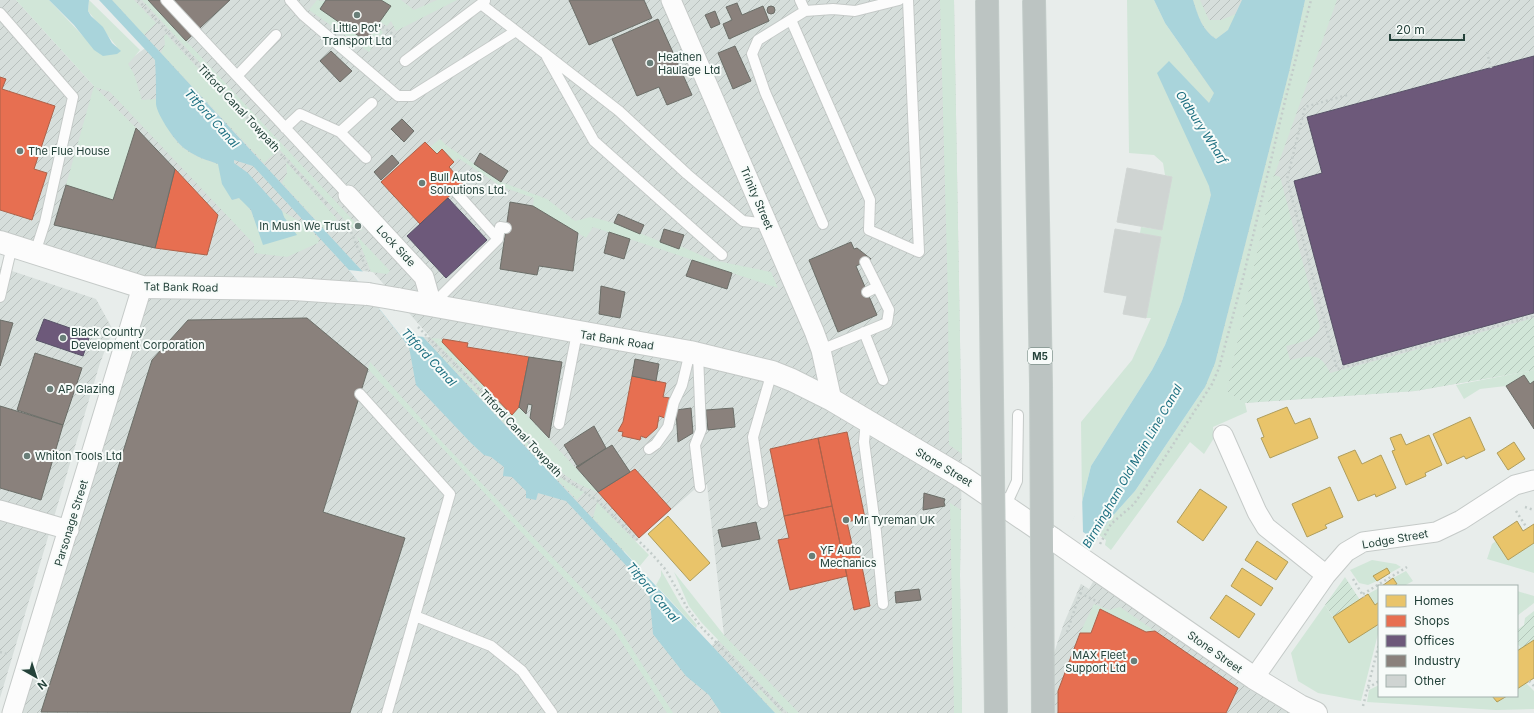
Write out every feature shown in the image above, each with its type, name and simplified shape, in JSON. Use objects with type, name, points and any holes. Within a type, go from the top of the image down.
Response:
[{"type":"highway","points":[[987,0],[996,713]]},
{"type":"highway","name":"M5","points":[[1034,0],[1041,384],[1043,713]]},
{"type":"street","name":"Trinity Street","points":[[671,0],[821,350],[832,400]]},
{"type":"street","name":"Lock Side","points":[[348,194],[424,277],[432,305]]},
{"type":"street","name":"Tat Bank Road","points":[[6,244],[142,287],[294,289],[368,294],[694,354],[772,372],[792,380],[832,400]]},
{"type":"street","name":"Parsonage Street","points":[[12,713],[142,287]]},
{"type":"street","name":"Stone Street","points":[[832,400],[962,477],[1254,678],[1300,706],[1316,713]]},
{"type":"street","points":[[1223,435],[1257,512],[1266,526],[1326,574]]},
{"type":"street","name":"Lodge Street","points":[[1254,678],[1326,574],[1346,552],[1363,542],[1436,532],[1461,520],[1515,485],[1534,480]]},
{"type":"street","points":[[0,510],[69,530]]},
{"type":"lane","points":[[166,0],[348,194]]},
{"type":"lane","points":[[290,0],[303,15],[398,96],[412,96],[516,31]]},
{"type":"lane","points":[[800,0],[804,11]]},
{"type":"lane","points":[[823,224],[765,92],[752,54],[758,40],[804,11],[833,9],[855,10],[899,0]]},
{"type":"lane","points":[[791,20],[870,200],[869,230],[919,252],[908,0]]},
{"type":"lane","points":[[405,61],[484,2],[516,31],[620,111],[687,174],[743,221],[768,224]]},
{"type":"lane","points":[[0,13],[73,97],[45,222],[35,253]]},
{"type":"lane","points":[[236,76],[276,35]]},
{"type":"lane","points":[[545,53],[594,141],[722,255]]},
{"type":"lane","points":[[340,132],[372,103]]},
{"type":"lane","points":[[285,128],[300,114],[340,132],[366,158]]},
{"type":"lane","points":[[455,192],[461,205],[498,239]]},
{"type":"lane","points":[[432,305],[498,239],[500,227],[506,228]]},
{"type":"lane","points":[[0,296],[6,244]]},
{"type":"lane","points":[[821,350],[887,323],[889,310],[865,262]]},
{"type":"lane","points":[[867,292],[877,287]]},
{"type":"lane","points":[[864,332],[883,380]]},
{"type":"lane","points":[[559,424],[577,333]]},
{"type":"lane","points":[[649,449],[656,444],[668,427],[674,402],[694,354]]},
{"type":"lane","points":[[694,354],[701,430],[695,446],[700,487]]},
{"type":"lane","points":[[763,502],[753,437],[772,372]]},
{"type":"lane","points":[[360,394],[450,494],[387,713]]},
{"type":"lane","points":[[1006,506],[1017,481],[1018,414]]},
{"type":"lane","points":[[866,421],[864,442],[876,532],[883,604]]},
{"type":"lane","points":[[415,616],[491,646],[522,671],[552,713]]},
{"type":"path","name":"Titford Canal Towpath","points":[[138,0],[328,205]]},
{"type":"path","points":[[1100,545],[1111,524],[1134,504],[1147,485],[1188,424],[1214,378],[1243,278],[1281,116],[1312,0]]},
{"type":"path","points":[[378,24],[393,34]]},
{"type":"path","points":[[1486,52],[1491,68]]},
{"type":"path","points":[[1347,95],[1305,106],[1287,179],[1337,368],[1534,316]]},
{"type":"path","points":[[349,229],[368,273]]},
{"type":"path","name":"Titford Canal Towpath","points":[[434,344],[477,387],[559,475],[598,501],[651,553],[666,570],[689,611],[702,628],[785,713]]},
{"type":"path","points":[[1513,507],[1527,528]]},
{"type":"path","points":[[1379,585],[1407,567]]},
{"type":"path","points":[[1350,574],[1364,595],[1378,586]]},
{"type":"path","points":[[1065,638],[1083,586]]},
{"type":"path","points":[[1363,706],[1378,648]]},
{"type":"path","points":[[1529,681],[1534,686]]},
{"type":"path","points":[[1367,688],[1378,682]]},
{"type":"shaded area","points":[[0,0],[16,0],[94,86],[148,46],[105,0],[954,0],[962,454],[960,575],[962,713],[12,713],[133,297],[44,256],[0,242]],"holes":[[[349,270],[373,272],[430,337],[400,335]],[[707,485],[724,635],[704,652],[621,554],[695,489]]]},
{"type":"shaded area","points":[[1179,0],[1534,0],[1534,370],[1415,391],[1245,403],[1182,382],[1219,257]]},
{"type":"shaded area","points":[[0,267],[96,299],[113,330],[100,363],[0,698]]},
{"type":"shaded area","points":[[1099,571],[1315,713],[1010,713],[1069,576],[1089,589]]},
{"type":"green space","points":[[16,0],[49,0],[83,36],[117,47],[88,11],[89,0],[140,50],[128,64],[134,74],[142,100],[157,99],[157,104],[162,117],[169,131],[177,142],[194,155],[218,164],[232,200],[239,198],[246,204],[258,229],[296,235],[284,217],[282,211],[308,226],[319,240],[318,243],[287,257],[254,253],[254,244],[110,92],[95,87],[136,128],[113,200],[66,185],[94,86]]},
{"type":"green space","points":[[112,0],[134,0],[156,23],[144,35]]},
{"type":"green space","points":[[142,0],[148,0],[363,231],[351,227]]},
{"type":"green space","points":[[317,0],[325,1],[320,9],[366,41],[376,26],[383,32],[369,52],[309,10]]},
{"type":"green space","points":[[381,0],[401,0],[414,10],[437,0],[457,0],[396,31],[391,21],[387,26],[380,22],[390,7]]},
{"type":"green space","points":[[940,0],[954,0],[962,454],[949,445],[948,298]]},
{"type":"green space","points":[[1127,0],[1154,0],[1165,23],[1214,93],[1209,103],[1169,62],[1211,195],[1182,301],[1165,345],[1152,370],[1091,466],[1082,502],[1081,422],[1132,360],[1151,318],[1146,318],[1161,237],[1140,233],[1141,227],[1162,230],[1172,177],[1165,175],[1163,163],[1154,155],[1129,153]]},
{"type":"green space","points":[[1193,0],[1200,0],[1209,20],[1221,20],[1236,14],[1228,30],[1216,39],[1211,35],[1201,22]]},
{"type":"green space","points":[[1305,0],[1337,0],[1274,176],[1227,391],[1245,403],[1247,412],[1213,427],[1214,438],[1204,454],[1190,442],[1111,550],[1105,545],[1106,540],[1099,535],[1109,520],[1135,491],[1205,387],[1215,363],[1289,72]]},
{"type":"green space","points":[[166,34],[276,152],[264,163],[161,53],[165,44],[164,36]]},
{"type":"green space","points":[[440,139],[446,145],[501,182],[547,199],[575,221],[591,217],[614,223],[679,249],[680,246],[712,260],[771,272],[778,288],[593,227],[586,238],[533,206],[534,198],[502,187],[458,158],[454,162],[442,149],[437,154],[430,147]]},
{"type":"green space","points":[[286,162],[337,219],[325,230],[282,183],[287,173]]},
{"type":"green space","points":[[1274,175],[1280,177],[1320,327],[1314,335],[1306,341],[1286,346],[1290,360],[1309,357],[1318,358],[1326,366],[1330,373],[1534,318],[1534,370],[1415,391],[1245,403],[1227,391]]},
{"type":"green space","points":[[357,236],[390,271],[387,274],[371,272]]},
{"type":"green space","points":[[431,338],[443,339],[443,342],[511,414],[519,407],[598,492],[569,478],[544,457],[500,407]]},
{"type":"green space","points":[[433,347],[482,394],[558,476],[584,492],[577,500]]},
{"type":"green space","points":[[370,362],[443,443],[617,625],[673,713],[667,713],[615,632],[368,369]]},
{"type":"green space","points":[[1534,370],[1534,381],[1530,384],[1524,375],[1506,386],[1480,389],[1464,399],[1456,385]]},
{"type":"green space","points":[[597,502],[649,555],[639,567],[593,518]]},
{"type":"green space","points":[[950,503],[961,510],[960,575],[962,713],[954,713]]},
{"type":"green space","points":[[1496,541],[1508,560],[1534,543],[1534,573],[1487,559],[1492,544]]},
{"type":"green space","points":[[1372,560],[1396,564],[1401,567],[1390,573],[1386,568],[1374,576],[1377,581],[1368,585],[1359,583],[1350,570]]},
{"type":"green space","points":[[661,570],[682,607],[697,625],[696,628],[656,585],[661,576]]},
{"type":"green space","points":[[1406,571],[1413,581],[1406,585],[1395,585],[1397,584],[1393,578]]},
{"type":"green space","points":[[674,572],[724,635],[799,713],[788,713],[701,622],[689,606]]},
{"type":"green space","points":[[1345,577],[1360,600],[1333,617],[1325,605]]},
{"type":"green space","points":[[1378,589],[1378,603],[1375,605],[1368,594]]},
{"type":"green space","points":[[1518,591],[1534,596],[1534,603],[1518,615]]},
{"type":"green space","points":[[1094,604],[1109,610],[1120,607],[1155,631],[1146,632],[1101,609],[1091,633],[1080,633]]},
{"type":"green space","points":[[1325,605],[1349,643],[1376,625],[1378,628],[1378,634],[1361,701],[1318,693],[1298,681],[1291,653]]},
{"type":"green space","points":[[1534,611],[1534,640],[1518,650],[1520,647],[1518,644],[1518,629],[1524,625],[1525,618]]},
{"type":"green space","points":[[1526,683],[1534,691],[1534,709],[1496,710],[1367,702],[1369,690],[1378,686],[1378,697],[1493,697],[1497,702],[1505,697],[1518,697],[1518,688]]},
{"type":"green space","points":[[760,689],[782,713],[775,713],[756,692]]},
{"type":"water","points":[[49,0],[89,0],[88,11],[91,16],[103,27],[112,43],[121,51],[117,54],[103,56],[94,50],[74,25]]},
{"type":"water","name":"Titford Canal","points":[[99,0],[112,0],[460,377],[775,713],[721,713],[709,695],[686,676],[653,634],[649,590],[566,501],[538,493],[536,500],[526,498],[526,491],[512,477],[503,476],[504,467],[491,457],[484,455],[471,443],[416,385],[409,347],[349,270],[253,166],[234,160],[234,163],[248,173],[282,211],[284,217],[297,235],[263,245],[251,210],[239,198],[232,200],[222,184],[218,164],[190,152],[178,142],[168,129],[157,109],[156,104],[155,60]]},
{"type":"water","points":[[1154,0],[1193,0],[1204,27],[1216,39],[1228,30],[1242,0],[1305,0],[1289,72],[1215,363],[1205,387],[1135,491],[1109,520],[1099,535],[1062,622],[1050,566],[1082,502],[1091,466],[1152,370],[1165,345],[1182,301],[1211,195],[1209,186],[1157,73],[1169,61],[1209,103],[1214,93],[1165,23]]},
{"type":"pier","points":[[349,270],[367,272],[426,337],[400,335]]},
{"type":"pier","points":[[1082,493],[1083,532],[1099,542],[1064,623],[1036,707],[1036,713],[983,713],[1034,574],[1048,565],[1074,517]]},
{"type":"building: Homes","points":[[1287,407],[1295,424],[1310,418],[1318,438],[1270,458],[1261,438],[1264,437],[1257,419]]},
{"type":"building: Homes","points":[[1470,417],[1485,450],[1466,459],[1464,456],[1447,464],[1433,434]]},
{"type":"building: Homes","points":[[1401,434],[1406,445],[1429,435],[1442,465],[1425,473],[1426,476],[1406,485],[1392,451],[1395,450],[1390,438]]},
{"type":"building: Homes","points":[[1514,442],[1525,459],[1508,470],[1497,453]]},
{"type":"building: Homes","points":[[1355,450],[1362,464],[1381,455],[1396,488],[1376,497],[1375,494],[1358,501],[1338,457]]},
{"type":"building: Homes","points":[[1330,487],[1343,517],[1325,525],[1327,528],[1307,537],[1292,504]]},
{"type":"building: Homes","points":[[1200,489],[1227,507],[1203,541],[1177,522]]},
{"type":"building: Homes","points":[[668,516],[710,563],[690,581],[648,534]]},
{"type":"building: Homes","points":[[1517,521],[1523,531],[1534,524],[1534,543],[1508,560],[1493,537]]},
{"type":"building: Homes","points":[[1257,541],[1288,562],[1276,580],[1245,560]]},
{"type":"building: Homes","points":[[1242,568],[1273,588],[1261,606],[1231,586]]},
{"type":"building: Homes","points":[[1387,568],[1390,573],[1377,581],[1373,576]]},
{"type":"building: Homes","points":[[1393,578],[1397,584],[1395,585],[1383,585]]},
{"type":"building: Homes","points":[[1368,594],[1375,605],[1378,603],[1378,625],[1349,643],[1333,617]]},
{"type":"building: Homes","points":[[1226,595],[1255,614],[1239,638],[1210,618]]},
{"type":"building: Homes","points":[[1534,640],[1534,678],[1518,688],[1518,650]]},
{"type":"building: Homes","points":[[1493,697],[1505,697],[1497,702]]},
{"type":"building: Shops","name":"The Flue House","points":[[0,77],[6,79],[2,89],[55,106],[34,169],[47,173],[32,220],[0,210]]},
{"type":"building: Shops","name":"Bull Autos Soloutions Ltd.","points":[[425,142],[437,154],[442,149],[454,162],[449,167],[463,183],[420,224],[381,182]]},
{"type":"building: Shops","points":[[175,169],[218,215],[207,255],[155,248]]},
{"type":"building: Shops","points":[[443,339],[468,343],[467,347],[529,357],[519,407],[512,415],[442,342]]},
{"type":"building: Shops","points":[[632,376],[666,383],[663,397],[670,398],[665,418],[659,416],[657,428],[646,438],[641,436],[640,440],[622,436],[623,432],[618,431],[623,422]]},
{"type":"building: Shops","name":"Mr Tyreman UK","points":[[847,432],[865,518],[847,522],[854,553],[859,552],[870,606],[854,610],[818,438]]},
{"type":"building: Shops","points":[[818,438],[832,506],[784,516],[770,449]]},
{"type":"building: Shops","points":[[635,469],[671,509],[639,538],[598,492]]},
{"type":"building: Shops","name":"YF Auto Mechanics","points":[[832,506],[847,576],[790,590],[778,540],[789,538],[784,516]]},
{"type":"building: Shops","name":"MAX Fleet Support Ltd","points":[[1100,609],[1146,632],[1155,631],[1238,688],[1226,713],[1058,713],[1058,691],[1080,633],[1091,633]]},
{"type":"building: Offices","points":[[1534,56],[1534,313],[1343,365],[1294,181],[1322,173],[1307,117]]},
{"type":"building: Offices","points":[[448,198],[487,240],[446,278],[407,236]]},
{"type":"building: Offices","name":"Black Country Development Corporation","points":[[44,319],[90,335],[83,356],[36,340]]},
{"type":"building: Industry","points":[[148,0],[230,0],[186,41]]},
{"type":"building: Industry","name":"Little Pot' Transport Ltd","points":[[326,0],[381,0],[391,6],[366,41],[320,9]]},
{"type":"building: Industry","points":[[569,0],[644,0],[652,18],[589,45]]},
{"type":"building: Industry","points":[[737,3],[742,15],[763,6],[769,21],[729,39],[723,24],[732,20],[726,7]]},
{"type":"building: Industry","points":[[769,6],[773,6],[775,10],[773,14],[769,14],[767,12],[767,8]]},
{"type":"building: Industry","points":[[715,11],[720,24],[711,28],[705,15]]},
{"type":"building: Industry","name":"Heathen Haulage Ltd","points":[[658,19],[692,95],[667,105],[659,87],[637,96],[612,39]]},
{"type":"building: Industry","points":[[735,46],[751,81],[733,89],[718,53]]},
{"type":"building: Industry","points":[[331,51],[352,71],[340,82],[320,61]]},
{"type":"building: Industry","points":[[402,119],[414,131],[404,142],[391,129]]},
{"type":"building: Industry","points":[[136,128],[175,169],[155,248],[54,225],[66,185],[113,200]]},
{"type":"building: Industry","points":[[480,153],[508,171],[501,182],[474,164]]},
{"type":"building: Industry","points":[[392,155],[399,163],[381,180],[374,172]]},
{"type":"building: Industry","points":[[510,202],[533,206],[578,233],[573,271],[539,266],[537,275],[500,269]]},
{"type":"building: Industry","points":[[618,214],[644,225],[640,234],[614,223]]},
{"type":"building: Industry","points":[[664,229],[684,235],[679,249],[660,242]]},
{"type":"building: Industry","points":[[609,232],[630,239],[624,259],[604,253]]},
{"type":"building: Industry","points":[[851,242],[854,249],[857,248],[871,259],[856,266],[877,315],[838,332],[809,260]]},
{"type":"building: Industry","points":[[692,260],[732,273],[727,289],[686,276]]},
{"type":"building: Industry","points":[[601,286],[625,292],[620,318],[599,314]]},
{"type":"building: Industry","points":[[307,318],[368,369],[323,512],[405,538],[350,713],[41,712],[152,360],[188,320]]},
{"type":"building: Industry","points":[[0,320],[13,323],[0,366]]},
{"type":"building: Industry","name":"AP Glazing","points":[[35,353],[82,368],[63,425],[17,410]]},
{"type":"building: Industry","points":[[529,357],[562,362],[549,438],[530,418],[532,405],[528,404],[526,414],[519,407]]},
{"type":"building: Industry","points":[[635,359],[659,364],[656,381],[632,376]]},
{"type":"building: Industry","points":[[1524,375],[1530,384],[1534,381],[1534,429],[1506,386]]},
{"type":"building: Industry","name":"Whiton Tools Ltd","points":[[0,406],[63,425],[41,500],[0,488]]},
{"type":"building: Industry","points":[[691,408],[693,433],[678,442],[676,410]]},
{"type":"building: Industry","points":[[733,408],[735,427],[708,430],[706,410]]},
{"type":"building: Industry","points":[[594,426],[606,448],[578,467],[564,445]]},
{"type":"building: Industry","points":[[612,445],[630,472],[598,492],[576,467]]},
{"type":"building: Industry","points":[[924,493],[945,499],[945,506],[923,510]]},
{"type":"building: Industry","points":[[756,522],[760,539],[722,547],[718,530]]},
{"type":"building: Industry","points":[[919,589],[921,600],[896,603],[895,592]]},
{"type":"building: Other","points":[[1127,168],[1172,177],[1162,230],[1117,222]]},
{"type":"building: Other","points":[[1115,229],[1161,237],[1146,318],[1123,314],[1127,296],[1104,292]]},
{"type":"place","name":"Little Pot' Transport Ltd","points":[[357,15]]},
{"type":"place","name":"Heathen Haulage Ltd","points":[[650,63]]},
{"type":"place","name":"The Flue House","points":[[20,151]]},
{"type":"place","name":"Bull Autos Soloutions Ltd.","points":[[422,183]]},
{"type":"place","name":"In Mush We Trust","points":[[358,226]]},
{"type":"place","name":"Black Country Development Corporation","points":[[63,338]]},
{"type":"place","name":"AP Glazing","points":[[50,389]]},
{"type":"place","name":"Whiton Tools Ltd","points":[[27,456]]},
{"type":"place","name":"Mr Tyreman UK","points":[[846,520]]},
{"type":"place","name":"YF Auto Mechanics","points":[[812,556]]},
{"type":"place","name":"MAX Fleet Support Ltd","points":[[1134,661]]},
{"type":"water label","name":"Oldbury Wharf","points":[[1202,127]]},
{"type":"water label","name":"Birmingham Old Main Line Canal","points":[[1132,466]]}]
